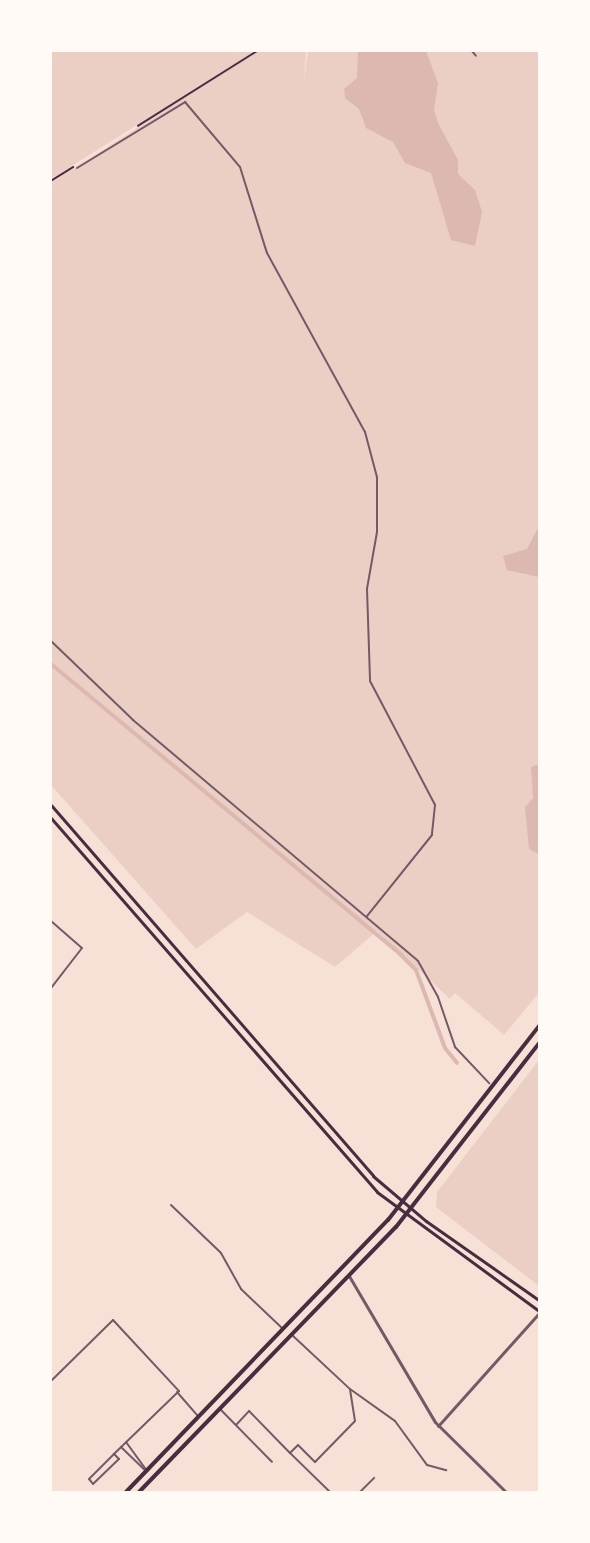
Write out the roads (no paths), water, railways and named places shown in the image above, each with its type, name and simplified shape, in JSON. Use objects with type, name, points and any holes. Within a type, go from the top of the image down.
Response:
[{"type":"main road","points":[[51,805],[351,1152],[403,1203],[539,1300]]},
{"type":"main road","points":[[51,818],[353,1168],[397,1210],[539,1312]]},
{"type":"main road","points":[[126,1492],[397,1210],[539,1026]]},
{"type":"main road","points":[[140,1492],[405,1216],[539,1043]]},
{"type":"main road","points":[[217,1398],[217,1405],[224,1405]]},
{"type":"main road","points":[[206,1410],[213,1410],[212,1417]]},
{"type":"street","points":[[472,51],[476,56]]},
{"type":"street","points":[[77,168],[185,102],[240,167],[267,253],[364,432],[377,477],[377,532],[366,608],[369,681],[435,805],[432,835],[367,916]]},
{"type":"street","points":[[51,641],[133,720],[418,961],[455,1047],[489,1083]]},
{"type":"street","points":[[51,921],[82,948],[51,988]]},
{"type":"street","points":[[171,1205],[221,1253],[241,1289],[283,1330]]},
{"type":"street","points":[[349,1276],[438,1426],[506,1492]]},
{"type":"street","points":[[438,1426],[539,1312]]},
{"type":"street","points":[[51,1381],[113,1320],[199,1417]]},
{"type":"street","points":[[292,1335],[350,1389],[395,1421],[427,1465],[446,1470]]},
{"type":"street","points":[[290,1453],[298,1445],[315,1462],[355,1421],[350,1389]]},
{"type":"street","points":[[114,1454],[119,1459],[93,1484],[88,1479],[177,1392]]},
{"type":"street","points":[[220,1409],[272,1462]]},
{"type":"street","points":[[236,1425],[249,1411],[330,1492]]},
{"type":"street","points":[[126,1442],[147,1471]]},
{"type":"street","points":[[121,1447],[147,1471]]},
{"type":"street","points":[[360,1492],[374,1478]]},
{"type":"waterway","points":[[51,664],[401,955],[416,970],[445,1048],[457,1063]]}]
